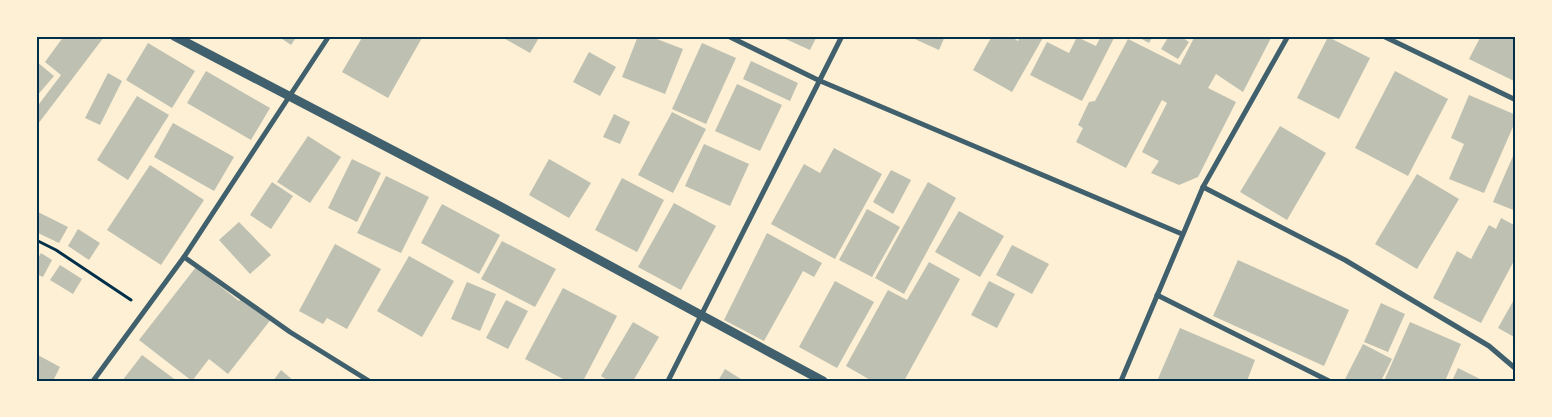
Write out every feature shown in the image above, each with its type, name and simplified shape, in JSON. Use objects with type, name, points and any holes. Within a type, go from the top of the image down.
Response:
[{"type":"street","points":[[174,36],[824,381]]},
{"type":"street","points":[[93,381],[184,257],[328,36]]},
{"type":"street","points":[[728,36],[818,80],[1182,234]]},
{"type":"street","points":[[668,381],[818,80],[842,36]]},
{"type":"street","points":[[1121,381],[1202,187],[1288,36]]},
{"type":"street","points":[[1382,36],[1516,100]]},
{"type":"street","points":[[1202,187],[1345,260],[1488,346],[1516,369]]},
{"type":"street","points":[[184,257],[290,332],[369,381]]},
{"type":"street","points":[[1158,296],[1329,381]]},
{"type":"path","points":[[36,240],[56,250],[146,310]]},
{"type":"building","points":[[64,36],[104,37],[38,124],[36,122],[36,108],[61,75],[45,62]]},
{"type":"building","points":[[278,36],[297,36],[291,45]]},
{"type":"building","points":[[363,36],[423,36],[388,98],[342,72]]},
{"type":"building","points":[[500,36],[540,36],[530,53]]},
{"type":"building","points":[[638,36],[649,36],[683,49],[665,94],[622,77]]},
{"type":"building","points":[[779,36],[817,36],[810,50]]},
{"type":"building","points":[[908,36],[945,36],[939,50]]},
{"type":"building","points":[[992,36],[1010,36],[1018,41],[1021,36],[1044,36],[1012,92],[973,70]]},
{"type":"building","points":[[1101,36],[1115,36],[1082,101],[1030,75],[1047,42],[1069,53],[1077,37],[1096,46]]},
{"type":"building","points":[[1136,36],[1153,36],[1149,43]]},
{"type":"building","points":[[1169,36],[1180,36],[1189,42],[1178,59],[1161,49]]},
{"type":"building","points":[[1195,36],[1272,36],[1243,92],[1216,74],[1208,88],[1236,102],[1198,177],[1179,185],[1151,173],[1159,161],[1142,152],[1167,103],[1162,100],[1126,168],[1076,142],[1083,128],[1078,125],[1089,102],[1095,101],[1128,39],[1180,65]]},
{"type":"building","points":[[1481,36],[1516,36],[1516,82],[1469,59]]},
{"type":"building","points":[[1328,37],[1370,58],[1339,119],[1297,98]]},
{"type":"building","points":[[148,43],[195,71],[172,108],[126,80]]},
{"type":"building","points":[[702,43],[736,58],[706,124],[672,109]]},
{"type":"building","points":[[589,52],[616,67],[600,96],[573,82]]},
{"type":"building","points":[[751,61],[798,83],[790,101],[743,79]]},
{"type":"building","points":[[36,63],[54,76],[36,97]]},
{"type":"building","points":[[206,71],[270,108],[251,140],[187,103]]},
{"type":"building","points":[[1395,71],[1448,99],[1408,176],[1355,148]]},
{"type":"building","points":[[108,73],[122,81],[100,125],[85,118]]},
{"type":"building","points":[[737,84],[782,105],[760,151],[715,131]]},
{"type":"building","points":[[1469,95],[1516,115],[1516,120],[1484,193],[1449,179],[1464,144],[1451,138]]},
{"type":"building","points":[[137,96],[169,115],[128,180],[97,160]]},
{"type":"building","points":[[672,112],[706,129],[673,193],[638,175]]},
{"type":"building","points":[[614,114],[630,122],[620,144],[603,137]]},
{"type":"building","points":[[173,123],[234,157],[214,191],[154,157]]},
{"type":"building","points":[[1280,126],[1326,153],[1287,220],[1240,192]]},
{"type":"building","points":[[308,136],[341,157],[310,203],[277,182]]},
{"type":"building","points":[[704,144],[749,164],[730,206],[685,186]]},
{"type":"building","points":[[834,148],[882,174],[835,259],[771,224],[804,164],[820,173]]},
{"type":"building","points":[[1516,149],[1516,211],[1493,202]]},
{"type":"building","points":[[352,159],[381,173],[357,222],[328,208]]},
{"type":"building","points":[[549,159],[591,183],[569,218],[529,195]]},
{"type":"building","points":[[150,165],[204,200],[161,265],[107,230]]},
{"type":"building","points":[[891,170],[911,180],[893,214],[873,202]]},
{"type":"building","points":[[1417,174],[1459,199],[1417,269],[1375,244]]},
{"type":"building","points":[[386,176],[429,197],[401,253],[357,233]]},
{"type":"building","points":[[622,178],[664,200],[637,252],[595,230]]},
{"type":"building","points":[[272,182],[293,196],[271,229],[250,215]]},
{"type":"building","points":[[928,182],[956,198],[904,294],[875,278]]},
{"type":"building","points":[[674,203],[716,226],[681,290],[638,267]]},
{"type":"building","points":[[442,204],[500,235],[479,274],[421,243]]},
{"type":"building","points":[[867,209],[900,227],[872,277],[839,260]]},
{"type":"building","points":[[36,211],[68,227],[59,243],[36,232]]},
{"type":"building","points":[[959,211],[1004,236],[980,277],[935,252]]},
{"type":"building","points":[[1501,218],[1514,225],[1516,257],[1481,323],[1433,298],[1457,251],[1471,259],[1489,225],[1496,229]]},
{"type":"building","points":[[239,222],[271,255],[250,274],[219,240]]},
{"type":"building","points":[[78,229],[100,243],[89,260],[68,246]]},
{"type":"building","points":[[767,233],[822,263],[814,277],[803,271],[764,341],[724,320]]},
{"type":"building","points":[[502,241],[556,269],[535,307],[481,279]]},
{"type":"building","points":[[335,244],[381,269],[347,329],[327,318],[323,324],[299,311]]},
{"type":"building","points":[[1012,245],[1049,264],[1032,294],[996,275]]},
{"type":"building","points":[[41,253],[52,260],[43,277],[36,274],[36,262]]},
{"type":"building","points":[[409,256],[454,281],[422,337],[377,311]]},
{"type":"building","points":[[1238,260],[1349,310],[1324,366],[1213,316]]},
{"type":"building","points":[[929,262],[960,279],[904,381],[872,381],[846,366],[888,290],[907,300]]},
{"type":"building","points":[[60,265],[82,279],[73,294],[50,280]]},
{"type":"building","points":[[196,267],[239,301],[243,296],[272,318],[228,374],[209,359],[192,381],[139,340]]},
{"type":"building","points":[[835,281],[874,302],[837,368],[799,347]]},
{"type":"building","points":[[989,281],[1015,294],[997,328],[971,315]]},
{"type":"building","points":[[467,282],[496,294],[480,331],[451,319]]},
{"type":"building","points":[[563,288],[617,316],[583,381],[567,381],[525,359]]},
{"type":"building","points":[[1516,296],[1516,338],[1498,328]]},
{"type":"building","points":[[506,300],[528,311],[508,349],[486,338]]},
{"type":"building","points":[[1381,303],[1405,314],[1388,352],[1364,342]]},
{"type":"building","points":[[633,322],[659,337],[633,381],[609,381],[601,376]]},
{"type":"building","points":[[1410,322],[1461,344],[1445,381],[1384,381]]},
{"type":"building","points":[[1180,328],[1255,360],[1247,381],[1157,381]]},
{"type":"building","points":[[1363,344],[1392,359],[1381,381],[1344,381]]},
{"type":"building","points":[[36,354],[60,367],[53,381],[36,381]]},
{"type":"building","points":[[142,355],[177,381],[122,381]]},
{"type":"building","points":[[1458,368],[1484,381],[1452,381]]},
{"type":"building","points":[[725,369],[744,381],[718,381]]},
{"type":"building","points":[[281,370],[294,381],[273,381]]}]
